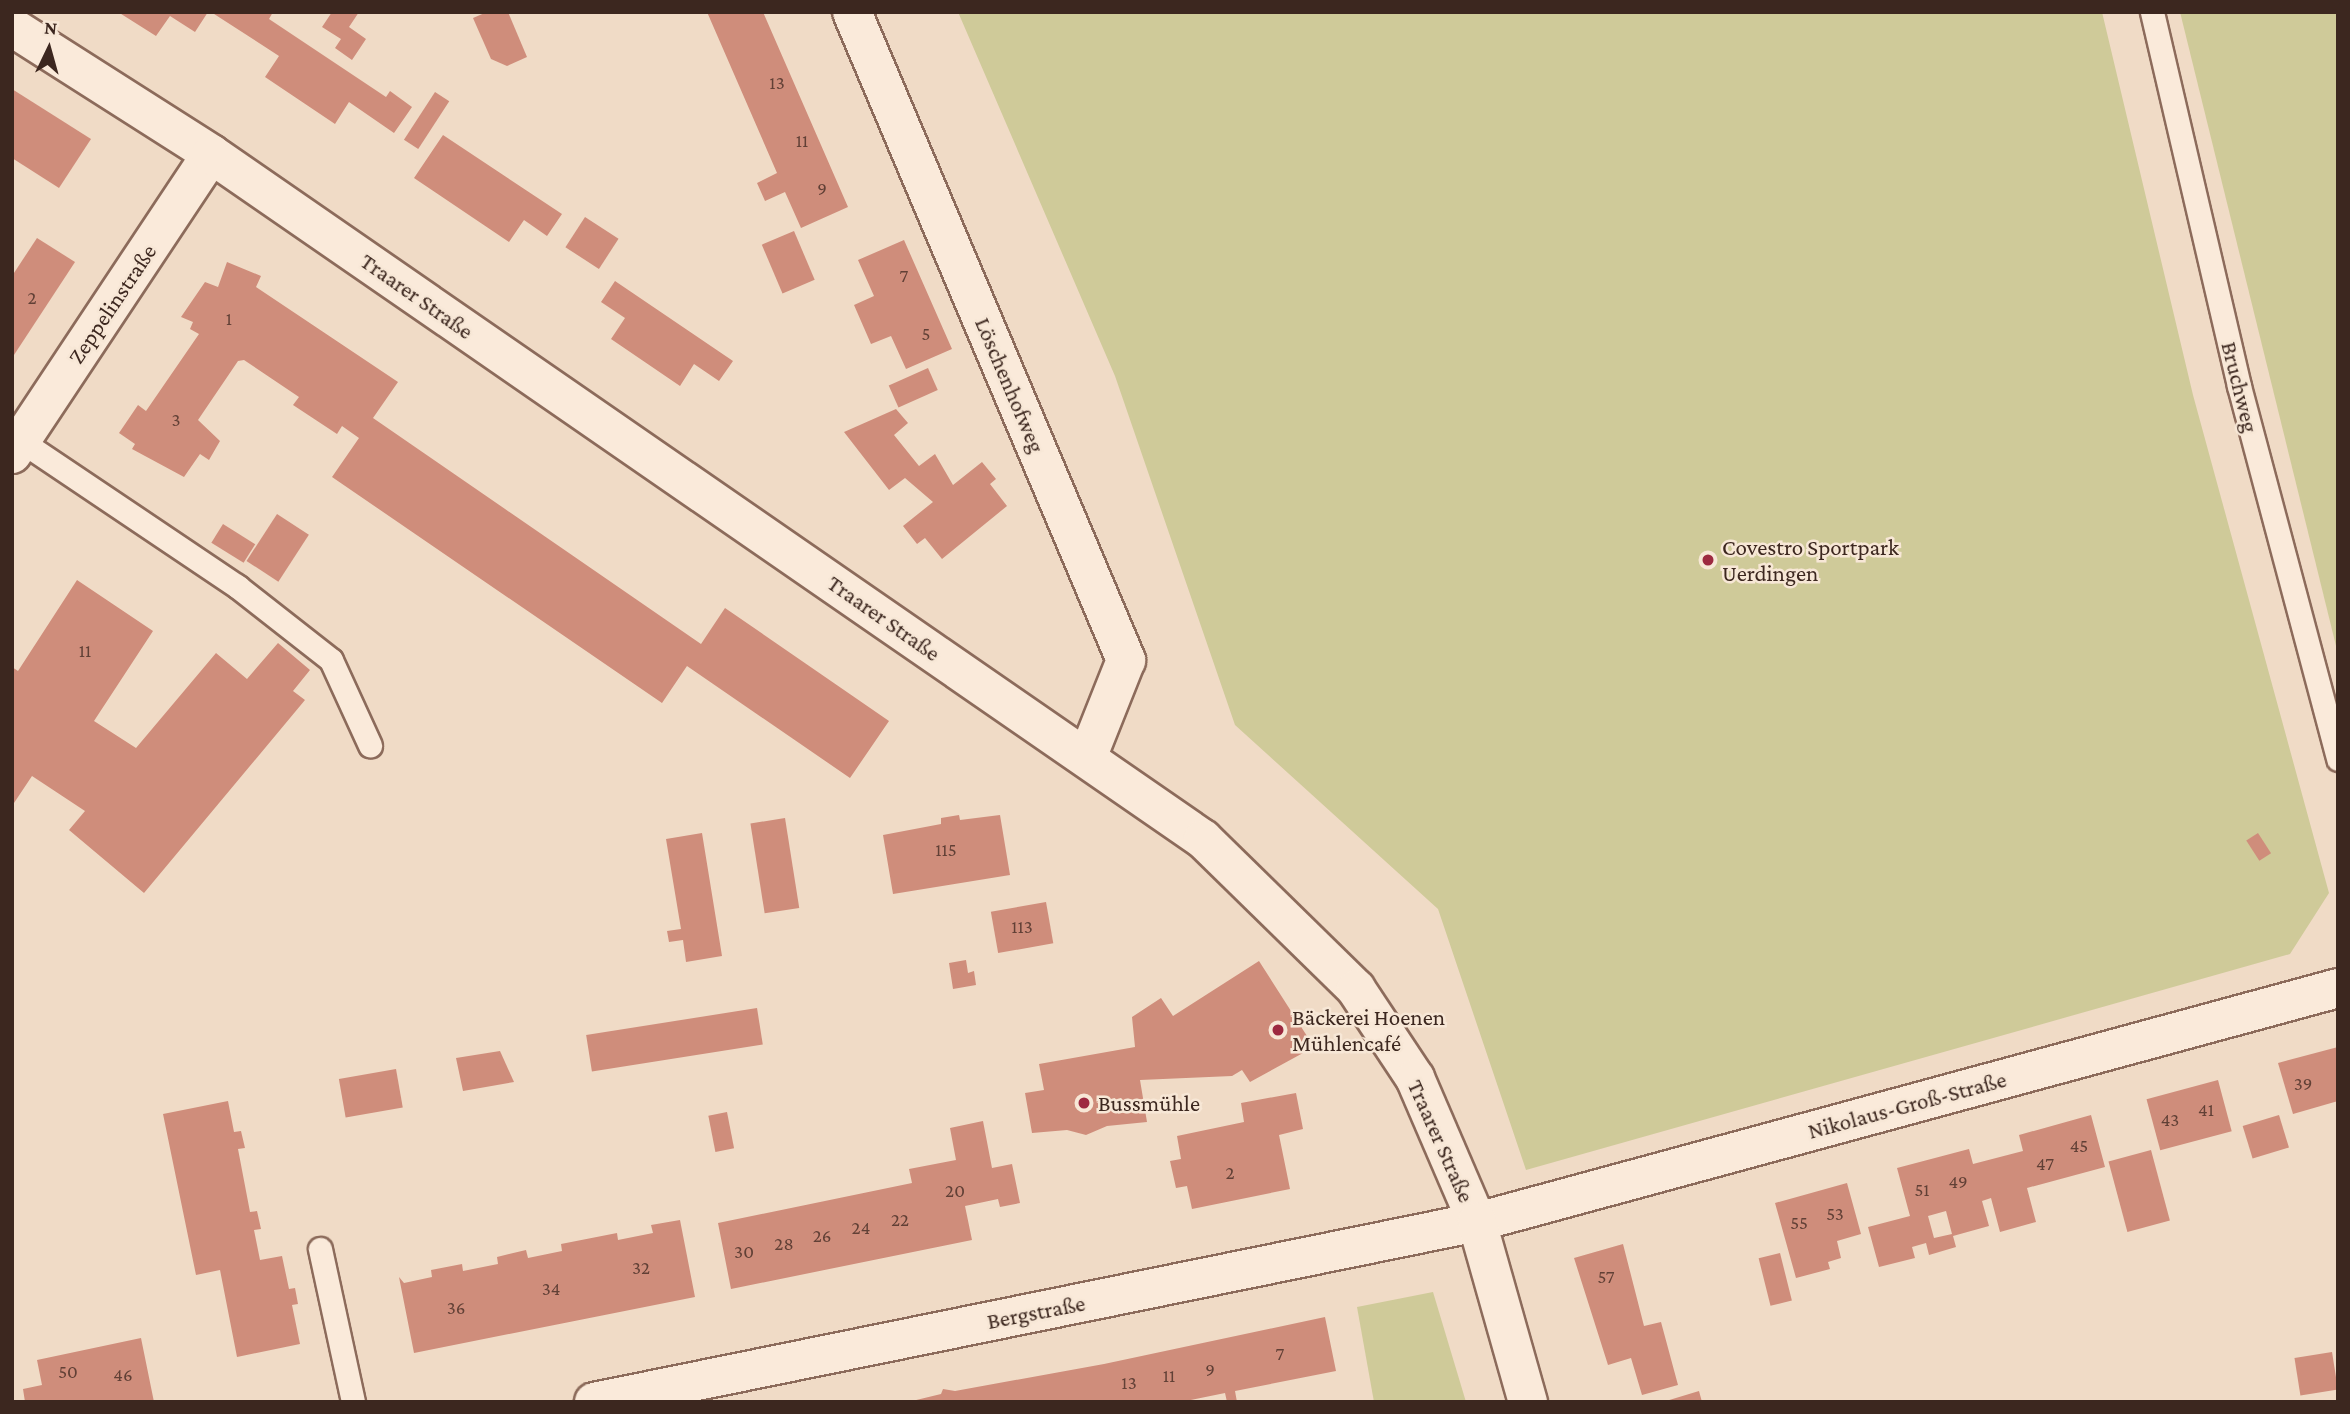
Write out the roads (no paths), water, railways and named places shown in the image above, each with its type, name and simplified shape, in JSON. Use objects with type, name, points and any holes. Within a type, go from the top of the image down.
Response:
[{"type":"street","name":"Löschenhofweg","points":[[852,12],[1126,660],[1087,758]]},
{"type":"street","name":"Traarer Straße","points":[[12,27],[211,155],[1203,839],[1356,989],[1415,1078],[1477,1222],[1528,1402]]},
{"type":"street","name":"Zeppelinstraße","points":[[17,447],[211,155]]},
{"type":"street","name":"Nikolaus-Groß-Straße","points":[[1477,1222],[2338,988]]},
{"type":"street","name":"Bergstraße","points":[[594,1402],[1477,1222]]},
{"type":"lane","name":"Bruchweg","points":[[2152,12],[2239,386],[2338,759]]},
{"type":"lane","points":[[17,447],[238,587],[331,660],[370,745]]},
{"type":"lane","points":[[320,1249],[353,1402]]},
{"type":"place","name":"Covestro Sportpark Uerdingen","points":[[1708,560]]},
{"type":"place","name":"Bäckerei Hoenen Mühlencafé","points":[[1278,1030]]},
{"type":"place","name":"Bussmühle","points":[[1084,1103]]}]
